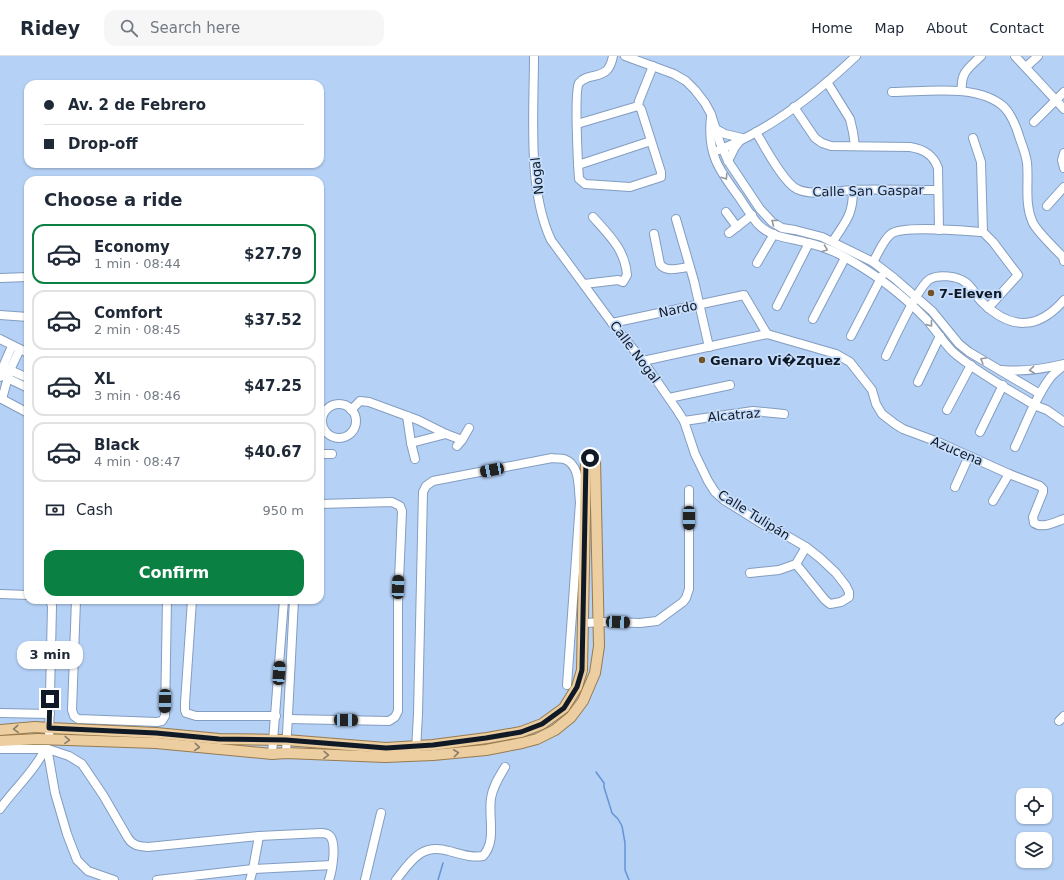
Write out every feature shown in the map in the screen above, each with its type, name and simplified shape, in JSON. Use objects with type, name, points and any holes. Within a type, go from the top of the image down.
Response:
[{"type":"main road","points":[[0,730],[35,727],[156,738],[272,754],[286,753],[385,757],[416,750],[433,745],[521,732],[542,724],[564,708],[577,687],[582,670],[591,459],[599,646],[595,673],[583,701],[571,717],[555,730],[537,739],[486,750],[433,755],[416,750],[286,740],[156,738],[0,741]]},
{"type":"street","name":"Nogal","points":[[534,56],[534,136],[536,173],[540,203],[547,232],[584,284]]},
{"type":"street","points":[[613,56],[607,70],[601,74],[584,79],[578,84],[578,165],[579,179],[585,184],[630,186],[660,177],[661,172],[641,109],[638,106],[653,66]]},
{"type":"street","points":[[625,56],[674,74],[686,81],[695,90],[711,114],[713,128],[712,152],[722,172],[758,224],[774,234],[809,243],[836,253],[868,271],[912,305],[927,320],[947,346],[971,365],[1034,405],[1047,410],[1064,422]]},
{"type":"street","points":[[712,152],[722,149],[756,132],[794,107],[827,82],[856,56]]},
{"type":"street","points":[[962,90],[961,82],[963,75],[981,56]]},
{"type":"street","points":[[1015,56],[1064,109]]},
{"type":"street","points":[[1026,67],[1038,56]]},
{"type":"street","points":[[827,82],[850,119],[855,146]]},
{"type":"street","points":[[892,92],[962,90],[983,95],[1004,107],[1016,127],[1027,162],[1028,207],[1033,224],[1063,257],[1064,261]]},
{"type":"street","points":[[1034,122],[1064,92]]},
{"type":"street","points":[[577,124],[638,106]]},
{"type":"street","points":[[794,107],[815,138],[822,143],[831,146],[910,147],[919,148],[928,153],[935,160],[938,168],[939,230]]},
{"type":"street","points":[[713,128],[725,134],[742,138]]},
{"type":"street","points":[[713,128],[728,161],[760,209],[768,217],[782,228],[795,230],[833,241],[872,262],[885,271],[932,311],[959,344],[969,352],[1040,394],[1047,410]]},
{"type":"street","name":"Calle San Gaspar","points":[[756,132],[791,185],[798,190],[813,192],[853,190],[938,190]]},
{"type":"street","points":[[728,161],[735,147],[742,138]]},
{"type":"street","points":[[973,138],[981,162],[983,232]]},
{"type":"street","points":[[578,165],[651,141]]},
{"type":"street","points":[[1064,153],[1062,160],[1064,168]]},
{"type":"street","points":[[1047,206],[1064,187]]},
{"type":"street","points":[[833,241],[852,211],[853,190]]},
{"type":"street","points":[[726,212],[737,227]]},
{"type":"street","points":[[730,232],[752,215]]},
{"type":"street","points":[[584,284],[618,280],[623,282],[627,275],[626,263],[613,239],[593,217]]},
{"type":"street","points":[[676,220],[709,347]]},
{"type":"street","points":[[793,239],[795,230]]},
{"type":"street","points":[[872,262],[887,238],[897,231],[939,230],[983,232],[1018,273],[1018,275],[988,308]]},
{"type":"street","points":[[654,234],[662,268],[689,267]]},
{"type":"street","points":[[757,263],[774,234]]},
{"type":"street","points":[[777,306],[809,243]]},
{"type":"street","points":[[813,319],[845,258]]},
{"type":"street","points":[[851,336],[885,271]]},
{"type":"street","points":[[0,278],[24,277]]},
{"type":"street","points":[[886,356],[916,297],[923,286],[930,279],[938,277],[953,278],[965,282],[973,290],[981,302],[988,308],[1000,318],[1012,322],[1027,324],[1042,318],[1056,310],[1064,300]]},
{"type":"street","name":"Calle Nogal","points":[[584,284],[612,323],[643,361],[684,421]]},
{"type":"street","name":"Nardo","points":[[612,323],[744,295],[767,334]]},
{"type":"street","points":[[0,315],[24,317]]},
{"type":"street","points":[[643,361],[767,334]]},
{"type":"street","name":"Azucena","points":[[767,334],[836,354],[850,362],[872,390],[876,404],[882,414],[895,424],[1040,486],[1043,489],[1043,492],[1033,517],[1034,523],[1041,526],[1064,519]]},
{"type":"street","points":[[918,382],[940,336]]},
{"type":"street","points":[[0,339],[20,349],[3,373],[1,399],[24,411]]},
{"type":"street","points":[[1000,370],[1034,370],[1064,364]]},
{"type":"street","points":[[1015,447],[1040,394],[1052,376],[1064,364]]},
{"type":"street","points":[[947,410],[971,365]]},
{"type":"street","points":[[3,373],[24,377]]},
{"type":"street","points":[[3,373],[24,386]]},
{"type":"street","points":[[669,398],[730,385]]},
{"type":"street","points":[[980,432],[1003,385]]},
{"type":"street","points":[[351,410],[358,403],[364,401],[407,416],[446,434],[460,443],[469,428]]},
{"type":"street","points":[[324,411],[339,404],[345,406],[351,410],[355,417],[356,423],[354,429],[344,438],[332,437],[324,431]]},
{"type":"street","name":"Alcatraz","points":[[684,421],[746,412],[784,414]]},
{"type":"street","points":[[407,416],[415,459]]},
{"type":"street","name":"Calle Tulipán","points":[[684,421],[694,454],[715,492],[724,500],[764,525],[782,533],[806,547],[827,564],[846,586],[849,592],[849,597],[845,601],[830,604],[825,600],[796,564]]},
{"type":"street","points":[[411,442],[446,434]]},
{"type":"street","points":[[324,456],[332,454]]},
{"type":"street","points":[[955,487],[969,456]]},
{"type":"street","points":[[416,750],[423,492],[426,486],[433,481],[552,458],[565,459],[574,466],[577,472],[580,502],[568,685]]},
{"type":"street","points":[[993,501],[1009,474]]},
{"type":"street","points":[[583,623],[652,623],[663,618],[686,598],[688,589],[689,490]]},
{"type":"street","points":[[288,719],[389,721],[395,717],[398,711],[398,603],[402,511],[400,506],[392,502],[324,504]]},
{"type":"street","points":[[750,573],[780,570],[796,564],[806,547]]},
{"type":"street","points":[[0,594],[24,595]]},
{"type":"street","points":[[49,739],[51,604]]},
{"type":"street","points":[[76,604],[72,710],[74,716],[78,719],[157,722],[162,721],[164,716],[167,604]]},
{"type":"street","points":[[192,604],[185,704],[186,713],[196,716],[276,716]]},
{"type":"street","points":[[272,754],[284,604]]},
{"type":"street","points":[[286,753],[294,604]]},
{"type":"street","points":[[0,713],[50,714]]},
{"type":"street","points":[[156,738],[157,722]]},
{"type":"street","points":[[0,749],[48,749],[69,756],[82,764],[103,795],[131,843],[137,846],[148,847],[259,836],[326,834],[330,836],[333,844],[330,880]]},
{"type":"street","points":[[0,809],[46,751],[55,793],[76,860],[88,871],[114,880]]},
{"type":"street","points":[[396,880],[412,859],[418,854],[426,851],[447,850],[466,856],[483,856],[488,850],[490,842],[491,798],[495,783],[505,767]]},
{"type":"street","points":[[365,880],[381,813]]},
{"type":"street","points":[[250,880],[259,836]]},
{"type":"street","points":[[157,880],[253,869],[332,865]]},
{"type":"waterway","points":[[596,772],[604,783],[612,813],[622,826],[625,843],[625,870],[629,880]]},
{"type":"waterway","points":[[438,880],[443,863]]},
{"type":"place","name":"7-Eleven","points":[[931,293]]},
{"type":"place","name":"Genaro Vi�Zquez","points":[[702,360]]},
{"type":"route","points":[[50,699],[49,728],[156,733],[219,739],[286,740],[386,748],[433,745],[486,738],[521,732],[542,724],[564,708],[577,687],[582,670],[586,460],[590,458]]}]
